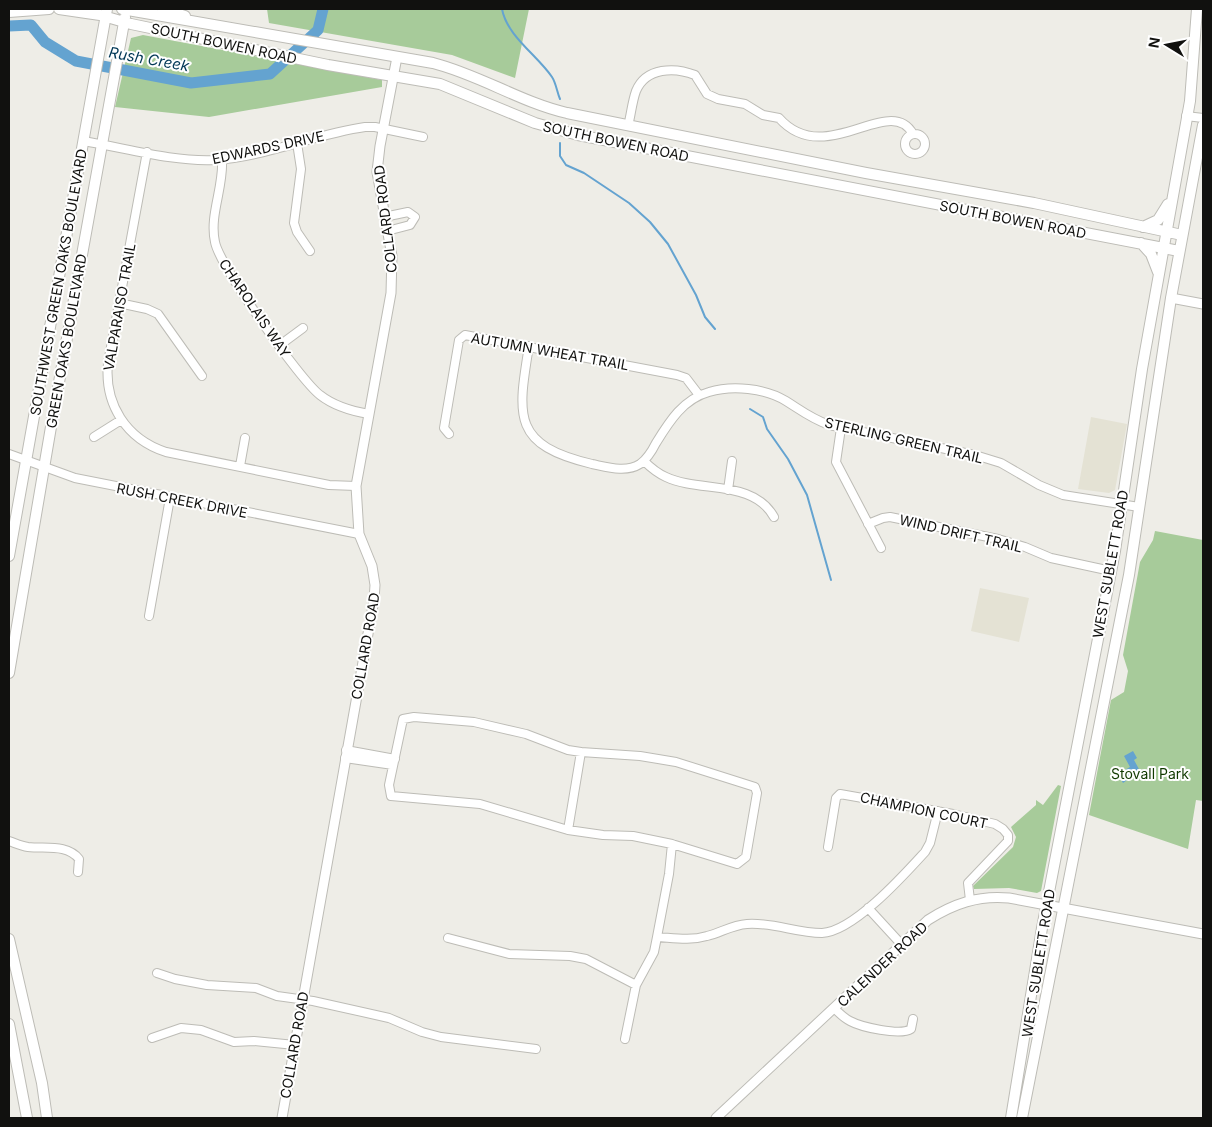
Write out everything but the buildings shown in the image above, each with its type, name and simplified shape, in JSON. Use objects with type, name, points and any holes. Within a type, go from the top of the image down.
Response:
[{"type":"main road","points":[[11,11],[49,9]]},
{"type":"main road","name":"SOUTH BOWEN ROAD","points":[[59,9],[107,13],[124,22],[328,65],[394,75],[451,88],[514,115],[563,132],[1179,251]]},
{"type":"main road","name":"SOUTH BOWEN ROAD","points":[[126,9],[397,57],[457,70],[557,111],[866,173],[1034,203],[1182,235]]},
{"type":"main road","name":"GREEN OAKS BOULEVARD","points":[[9,673],[126,9]]},
{"type":"main road","points":[[163,9],[193,20]]},
{"type":"main road","name":"WEST SUBLETT ROAD","points":[[1011,1118],[1047,904],[1111,571],[1186,116],[1194,62],[1197,9]]},
{"type":"main road","name":"SOUTHWEST GREEN OAKS BOULEVARD","points":[[9,556],[107,13]]},
{"type":"main road","points":[[225,43],[229,26]]},
{"type":"main road","name":"WEST SUBLETT ROAD","points":[[1022,1118],[1065,907],[1128,575],[1171,298],[1203,125]]},
{"type":"main road","points":[[863,191],[866,173]]},
{"type":"main road","points":[[1143,227],[1158,220],[1165,212],[1173,194]]},
{"type":"main road","points":[[1031,221],[1034,203]]},
{"type":"main road","points":[[1141,243],[1156,262],[1159,274]]},
{"type":"main road","points":[[9,939],[38,1067],[47,1118]]},
{"type":"main road","points":[[9,1024],[27,1118]]},
{"type":"main road","points":[[19,1070],[38,1067]]},
{"type":"street","name":"COLLARD ROAD","points":[[282,1118],[375,585],[371,561],[358,534],[356,486],[391,293],[392,256],[377,172],[383,128],[397,57]]},
{"type":"street","points":[[628,126],[637,90],[641,84],[645,79],[657,72],[671,69],[695,75],[707,94],[745,104],[762,115],[779,118],[787,127],[802,136],[818,138],[832,136],[868,124],[888,121],[904,125],[913,134]]},
{"type":"street","points":[[1186,116],[1203,118]]},
{"type":"street","name":"EDWARDS DRIVE","points":[[83,141],[190,160],[222,159],[360,128],[383,128],[423,137]]},
{"type":"street","points":[[297,142],[301,169],[294,223],[297,232],[310,251]]},
{"type":"street","name":"VALPARAISO TRAIL","points":[[147,152],[108,363],[107,380],[112,403],[121,420],[135,436],[160,450],[330,485],[356,486]]},
{"type":"street","name":"CHAROLAIS WAY","points":[[222,159],[222,178],[213,234],[222,260],[302,378],[319,395],[343,408],[369,414]]},
{"type":"street","points":[[384,217],[408,212],[415,217],[410,225],[387,231]]},
{"type":"street","points":[[1171,298],[1203,304]]},
{"type":"street","points":[[119,303],[147,309],[158,314],[202,376]]},
{"type":"street","points":[[280,345],[303,328]]},
{"type":"street","name":"AUTUMN WHEAT TRAIL","points":[[449,434],[444,428],[459,340],[465,335],[677,375],[686,378],[699,395]]},
{"type":"street","points":[[528,346],[522,407],[528,429],[541,445],[564,457],[610,468],[633,468],[644,461],[665,477],[748,494],[760,500],[769,508],[774,517]]},
{"type":"street","name":"STERLING GREEN TRAIL","points":[[644,461],[675,414],[699,395],[735,388],[768,392],[785,400],[808,417],[841,428],[1001,463],[1052,492],[1138,506]]},
{"type":"street","points":[[94,437],[121,420]]},
{"type":"street","points":[[841,428],[836,462],[881,548]]},
{"type":"street","points":[[240,466],[245,438]]},
{"type":"street","name":"RUSH CREEK DRIVE","points":[[9,454],[75,478],[358,534]]},
{"type":"street","points":[[728,490],[732,461]]},
{"type":"street","points":[[149,616],[170,498]]},
{"type":"street","name":"WIND DRIFT TRAIL","points":[[868,524],[882,518],[890,518],[998,539],[1025,547],[1050,558],[1111,571]]},
{"type":"street","points":[[414,718],[474,722],[526,734],[568,750],[640,756],[676,762],[755,786],[757,793],[746,857],[737,864],[672,844],[633,836],[603,835],[568,830],[480,804],[391,796],[389,785],[394,762],[403,719],[414,718]]},
{"type":"street","points":[[568,830],[581,752]]},
{"type":"street","points":[[346,754],[394,762]]},
{"type":"street","name":"CHAMPION COURT","points":[[828,847],[836,798],[840,794],[938,811],[995,824],[1003,829],[1008,836],[1008,841],[968,883],[970,900]]},
{"type":"street","points":[[657,937],[696,939],[733,926],[757,923],[821,933],[832,932],[852,923],[925,852],[930,843],[938,811]]},
{"type":"street","points":[[9,841],[26,847],[67,849],[74,852],[80,859],[78,872]]},
{"type":"street","points":[[625,1039],[636,985],[654,952],[669,874],[672,844]]},
{"type":"street","name":"CALENDER ROAD","points":[[716,1118],[835,1009],[928,920],[940,912],[970,900],[994,896],[1065,907],[1203,934]]},
{"type":"street","points":[[868,908],[902,945]]},
{"type":"street","points":[[448,938],[510,954],[570,956],[586,959],[636,985]]},
{"type":"street","points":[[157,973],[187,982],[207,985],[247,986],[277,996],[302,999],[389,1018],[422,1032],[441,1037],[536,1049]]},
{"type":"street","points":[[835,1009],[856,1024],[901,1032],[911,1029],[913,1019]]},
{"type":"street","points":[[152,1038],[182,1028],[202,1030],[234,1042],[254,1041],[294,1045]]},
{"type":"shaded area","points":[[1091,417],[1127,424],[1115,490],[1109,493],[1078,489]]},
{"type":"shaded area","points":[[980,588],[1029,598],[1019,642],[971,631]]},
{"type":"green space","points":[[267,9],[529,9],[515,78],[452,55],[269,23]]},
{"type":"green space","points":[[143,35],[382,80],[382,87],[209,117],[115,107],[131,38]]},
{"type":"green space","name":"Stovall Park","points":[[1155,531],[1203,540],[1203,801],[1196,800],[1188,849],[1089,815],[1111,700],[1124,692],[1128,671],[1123,655],[1140,562],[1153,540]]},
{"type":"green space","points":[[1058,785],[1061,786],[1041,891],[1037,893],[1009,888],[974,889],[973,886],[1013,847],[1016,837],[1011,827],[1036,805],[1036,800],[1043,805]]},
{"type":"water","points":[[1133,751],[1137,758],[1134,760],[1140,771],[1123,783],[1118,774],[1130,767],[1124,756]]},
{"type":"waterway","name":"Rush Creek","points":[[9,26],[31,25],[45,42],[76,61],[191,83],[270,74],[318,30],[323,9]]},
{"type":"waterway","points":[[502,9],[505,19],[516,37],[552,77],[560,99]]},
{"type":"waterway","points":[[560,143],[560,156],[566,165],[584,173],[629,203],[650,222],[668,244],[696,295],[705,317],[715,329]]},
{"type":"waterway","points":[[750,409],[763,417],[767,429],[788,459],[807,495],[831,580]]}]
